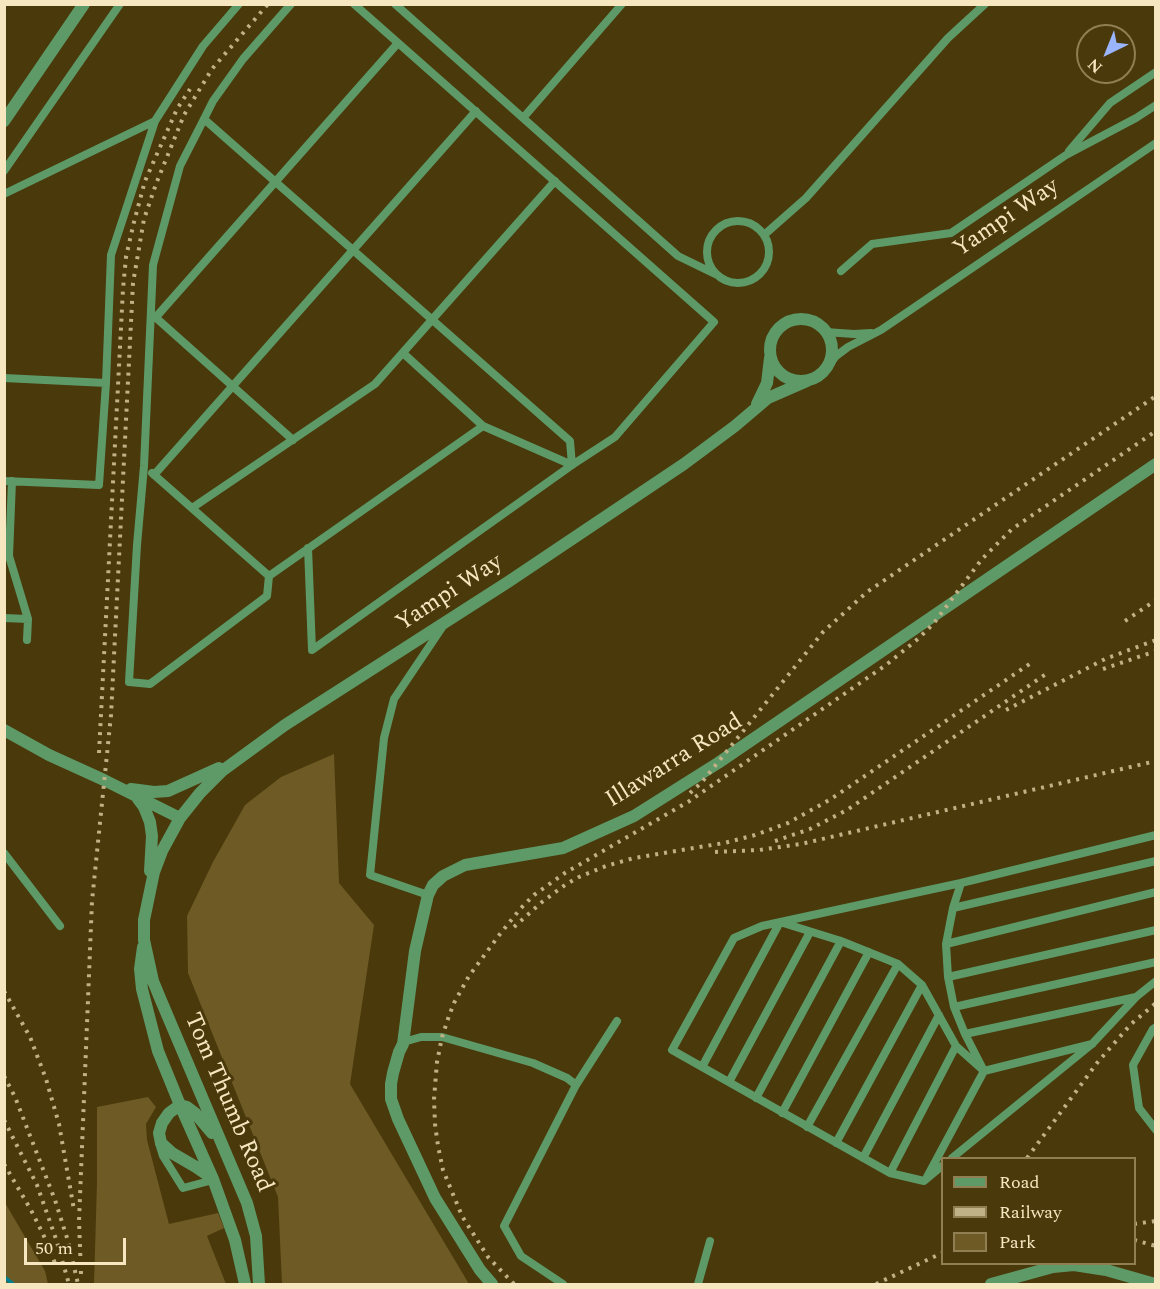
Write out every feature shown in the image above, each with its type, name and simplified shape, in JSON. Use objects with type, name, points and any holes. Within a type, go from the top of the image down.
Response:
[{"type":"street","points":[[4,122],[84,4]]},
{"type":"street","name":"Yampi Way","points":[[751,412],[767,383],[770,349],[778,330],[790,322],[807,320],[825,332]]},
{"type":"street","points":[[825,332],[832,351],[825,370]]},
{"type":"street","points":[[770,349],[773,363],[781,374],[794,380],[807,381]]},
{"type":"street","name":"Yampi Way","points":[[180,818],[210,783],[285,725],[518,576],[684,464],[768,398],[814,378],[825,370]]},
{"type":"street","name":"Illawarra Road","points":[[492,1284],[474,1261],[435,1198],[391,1099],[391,1084],[396,1059],[403,1044],[415,951],[428,895],[433,885],[443,876],[465,865],[563,848],[634,816],[728,756],[1155,464]]},
{"type":"street","points":[[4,730],[60,761],[180,818]]},
{"type":"street","points":[[120,788],[148,792],[168,790],[198,779],[237,760]]},
{"type":"street","points":[[132,794],[144,807],[152,828],[148,896]]},
{"type":"street","name":"Tom Thumb Road","points":[[180,818],[162,851],[154,872],[144,920],[140,969],[144,997],[158,1051],[213,1179],[235,1240],[245,1284]]},
{"type":"street","name":"Tom Thumb Road","points":[[144,940],[153,981],[243,1192],[252,1219],[258,1250],[259,1284]]},
{"type":"street","points":[[213,1179],[167,1150],[162,1143],[160,1129],[169,1113],[180,1105],[191,1110],[204,1122],[230,1163]]},
{"type":"street","points":[[991,1284],[1053,1267],[1074,1265],[1106,1270],[1154,1284]]},
{"type":"lane","points":[[4,171],[120,4]]},
{"type":"lane","points":[[27,640],[28,619],[9,556],[8,481],[99,485],[111,255],[155,121],[203,46],[239,4]]},
{"type":"lane","points":[[268,576],[267,596],[258,603],[150,684],[129,682],[153,315],[153,265],[180,166],[213,101],[243,59],[291,4]]},
{"type":"lane","points":[[308,548],[312,650],[572,465],[615,437],[714,322],[354,4]]},
{"type":"lane","points":[[395,4],[678,256],[723,279],[741,283],[750,281],[764,269],[768,261],[768,243],[757,227],[737,220],[718,227],[711,235],[707,245],[707,255],[716,274]]},
{"type":"lane","points":[[523,118],[622,4]]},
{"type":"lane","points":[[764,235],[806,198],[948,38],[985,4]]},
{"type":"lane","points":[[153,315],[276,182],[398,43]]},
{"type":"lane","points":[[1066,155],[1110,103],[1155,72]]},
{"type":"lane","points":[[841,271],[872,243],[951,233],[1066,155],[1136,118],[1155,105]]},
{"type":"lane","points":[[154,475],[476,111]]},
{"type":"lane","points":[[204,119],[570,441],[572,465]]},
{"type":"lane","points":[[4,195],[155,121]]},
{"type":"lane","name":"Yampi Way","points":[[825,370],[844,350],[881,330],[1155,143]]},
{"type":"lane","points":[[192,508],[375,384],[555,181]]},
{"type":"lane","points":[[153,315],[293,440]]},
{"type":"lane","name":"Yampi Way","points":[[825,332],[862,334],[881,330]]},
{"type":"lane","points":[[403,353],[483,426],[572,465]]},
{"type":"lane","points":[[4,378],[106,383]]},
{"type":"lane","points":[[268,576],[483,426]]},
{"type":"lane","points":[[144,466],[268,576]]},
{"type":"lane","points":[[4,618],[28,619]]},
{"type":"lane","points":[[428,895],[370,875],[384,738],[394,699],[445,622]]},
{"type":"lane","points":[[924,1181],[890,1173],[672,1050],[734,938],[762,926],[961,883],[1155,835]]},
{"type":"lane","points":[[4,853],[60,926]]},
{"type":"lane","points":[[953,908],[1155,861]]},
{"type":"lane","points":[[961,883],[946,944],[948,977],[954,1007],[984,1071]]},
{"type":"lane","points":[[946,944],[1155,892]]},
{"type":"lane","points":[[780,922],[841,941],[898,964],[922,985],[956,1046],[984,1071]]},
{"type":"lane","points":[[702,1067],[780,922]]},
{"type":"lane","points":[[948,977],[1155,930]]},
{"type":"lane","points":[[729,1082],[810,932]]},
{"type":"lane","points":[[756,1098],[841,941]]},
{"type":"lane","points":[[782,1113],[869,952]]},
{"type":"lane","points":[[954,1007],[1155,962]]},
{"type":"lane","points":[[807,1127],[898,964]]},
{"type":"lane","points":[[953,1157],[1092,1044],[1155,981]]},
{"type":"lane","points":[[836,1143],[922,985]]},
{"type":"lane","points":[[965,1034],[1136,998]]},
{"type":"lane","points":[[863,1158],[939,1016]]},
{"type":"lane","points":[[562,1284],[521,1256],[504,1226],[576,1085],[618,1021]]},
{"type":"lane","points":[[1155,1027],[1133,1065],[1139,1108],[1155,1130]]},
{"type":"lane","points":[[403,1044],[421,1037],[442,1037],[532,1063],[567,1078],[576,1085]]},
{"type":"lane","points":[[924,1181],[984,1071],[1092,1044]]},
{"type":"lane","points":[[890,1173],[956,1046]]},
{"type":"lane","points":[[160,1129],[158,1139],[160,1148],[183,1188],[213,1179]]},
{"type":"lane","points":[[924,1181],[941,1167]]},
{"type":"lane","points":[[698,1284],[710,1242]]},
{"type":"green space","points":[[334,754],[339,883],[374,925],[350,1084],[469,1284],[282,1284],[278,1197],[188,973],[187,916],[213,862],[245,805],[281,777]]},
{"type":"green space","points":[[148,1097],[156,1107],[146,1124],[147,1140],[169,1224],[218,1213],[224,1228],[207,1236],[226,1284],[94,1284],[97,1107]]},
{"type":"green space","points":[[4,1201],[45,1271],[48,1284],[5,1284]]},
{"type":"waterway","points":[[4,1277],[13,1284]]},
{"type":"railway","points":[[81,1274],[79,1221],[92,901],[111,715],[133,283],[144,219],[184,115],[212,69],[268,4]]},
{"type":"railway","points":[[99,753],[126,257],[145,181],[177,109],[190,89]]},
{"type":"railway","points":[[690,793],[702,782],[823,632],[867,592],[1156,396]]},
{"type":"railway","points":[[514,1284],[488,1257],[462,1216],[443,1170],[435,1124],[434,1099],[442,1037],[454,1003],[469,976],[500,934],[534,895],[565,873],[688,802],[886,665],[934,623],[982,559],[1012,529],[1156,431]]},
{"type":"railway","points":[[1125,621],[1156,600]]},
{"type":"railway","points":[[1006,710],[1105,659],[1156,640]]},
{"type":"railway","points":[[1103,669],[1156,651]]},
{"type":"railway","points":[[514,927],[565,885],[606,866],[634,858],[724,843],[788,823],[831,799],[1034,661]]},
{"type":"railway","points":[[775,841],[810,829],[847,810],[1046,674]]},
{"type":"railway","points":[[715,852],[759,850],[801,844],[1156,761]]},
{"type":"railway","points":[[4,991],[30,1037],[46,1079],[59,1124],[74,1210]]},
{"type":"railway","points":[[1028,1157],[1097,1063],[1131,1024],[1156,1003]]},
{"type":"railway","points":[[4,1076],[15,1097],[55,1200],[78,1284]]},
{"type":"railway","points":[[4,1120],[37,1185],[69,1284]]},
{"type":"railway","points":[[4,1164],[31,1210],[57,1268]]},
{"type":"railway","points":[[1136,1224],[1156,1221]]},
{"type":"railway","points":[[1136,1241],[1156,1246]]},
{"type":"railway","points":[[876,1284],[941,1253]]}]
